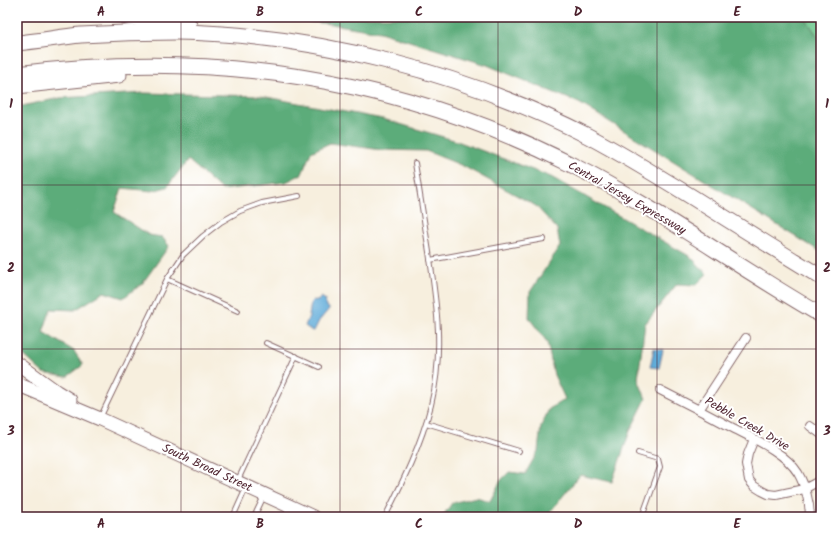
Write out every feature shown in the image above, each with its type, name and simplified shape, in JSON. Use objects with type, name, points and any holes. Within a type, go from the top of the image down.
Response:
[{"type":"highway","points":[[127,17],[178,23],[229,34]]},
{"type":"highway","points":[[17,43],[124,33],[178,32],[229,34],[309,44],[399,64],[447,78],[495,95],[542,114],[588,136],[632,160],[821,277]]},
{"type":"highway","name":"Central Jersey Expressway","points":[[17,74],[67,68],[115,65],[164,64],[213,66],[254,70],[335,83],[390,95],[456,116],[528,144],[572,165],[615,188],[821,315]]},
{"type":"highway","points":[[17,86],[101,76],[152,72],[254,70]]},
{"type":"main road","name":"South Broad Street","points":[[17,363],[57,392],[100,418]]},
{"type":"main road","name":"South Broad Street","points":[[17,384],[100,418],[313,517]]},
{"type":"street","points":[[699,410],[746,338]]},
{"type":"street","name":"Pebble Creek Drive","points":[[660,390],[754,439],[787,460],[798,473],[810,509],[810,517]]},
{"type":"street","points":[[810,426],[821,434]]},
{"type":"street","points":[[754,439],[746,464],[749,480],[754,486],[768,494],[776,495],[804,489],[821,480]]},
{"type":"lane","points":[[385,517],[414,456],[426,423],[436,378],[439,351],[438,319],[415,163]]},
{"type":"lane","points":[[100,418],[167,279],[183,255],[203,236],[221,222],[240,211],[262,203],[299,196]]},
{"type":"lane","points":[[430,260],[544,239]]},
{"type":"lane","points":[[167,279],[238,311]]},
{"type":"lane","points":[[266,343],[319,367]]},
{"type":"lane","points":[[232,517],[242,484],[296,356]]},
{"type":"lane","points":[[426,423],[518,451]]},
{"type":"lane","points":[[638,452],[658,460],[660,467],[642,517]]},
{"type":"lane","points":[[254,517],[264,494]]},
{"type":"green space","points":[[266,17],[804,17],[821,41],[821,252],[579,103],[487,65],[380,32],[331,24]]},
{"type":"green space","points":[[804,17],[821,17],[821,41]]},
{"type":"green space","points":[[144,93],[261,96],[383,119],[457,141],[551,177],[691,257],[707,274],[696,285],[677,284],[645,324],[638,379],[646,399],[630,431],[612,482],[580,475],[546,517],[442,517],[452,503],[476,497],[490,501],[501,480],[509,472],[525,474],[538,451],[541,426],[549,409],[565,399],[554,375],[547,342],[529,318],[530,292],[560,246],[557,229],[536,206],[463,166],[426,151],[382,150],[330,143],[311,152],[302,174],[286,182],[222,190],[188,160],[167,187],[152,191],[122,188],[114,212],[149,235],[162,237],[169,246],[142,284],[123,298],[104,292],[75,310],[51,309],[43,332],[74,351],[83,365],[67,377],[43,373],[17,349],[17,107],[60,98]]},
{"type":"water","points":[[321,297],[326,300],[325,305],[329,309],[319,321],[314,331],[312,331],[305,326],[309,316],[311,302],[313,300],[318,301]]},
{"type":"water","points":[[654,348],[663,350],[659,368],[650,367]]}]
